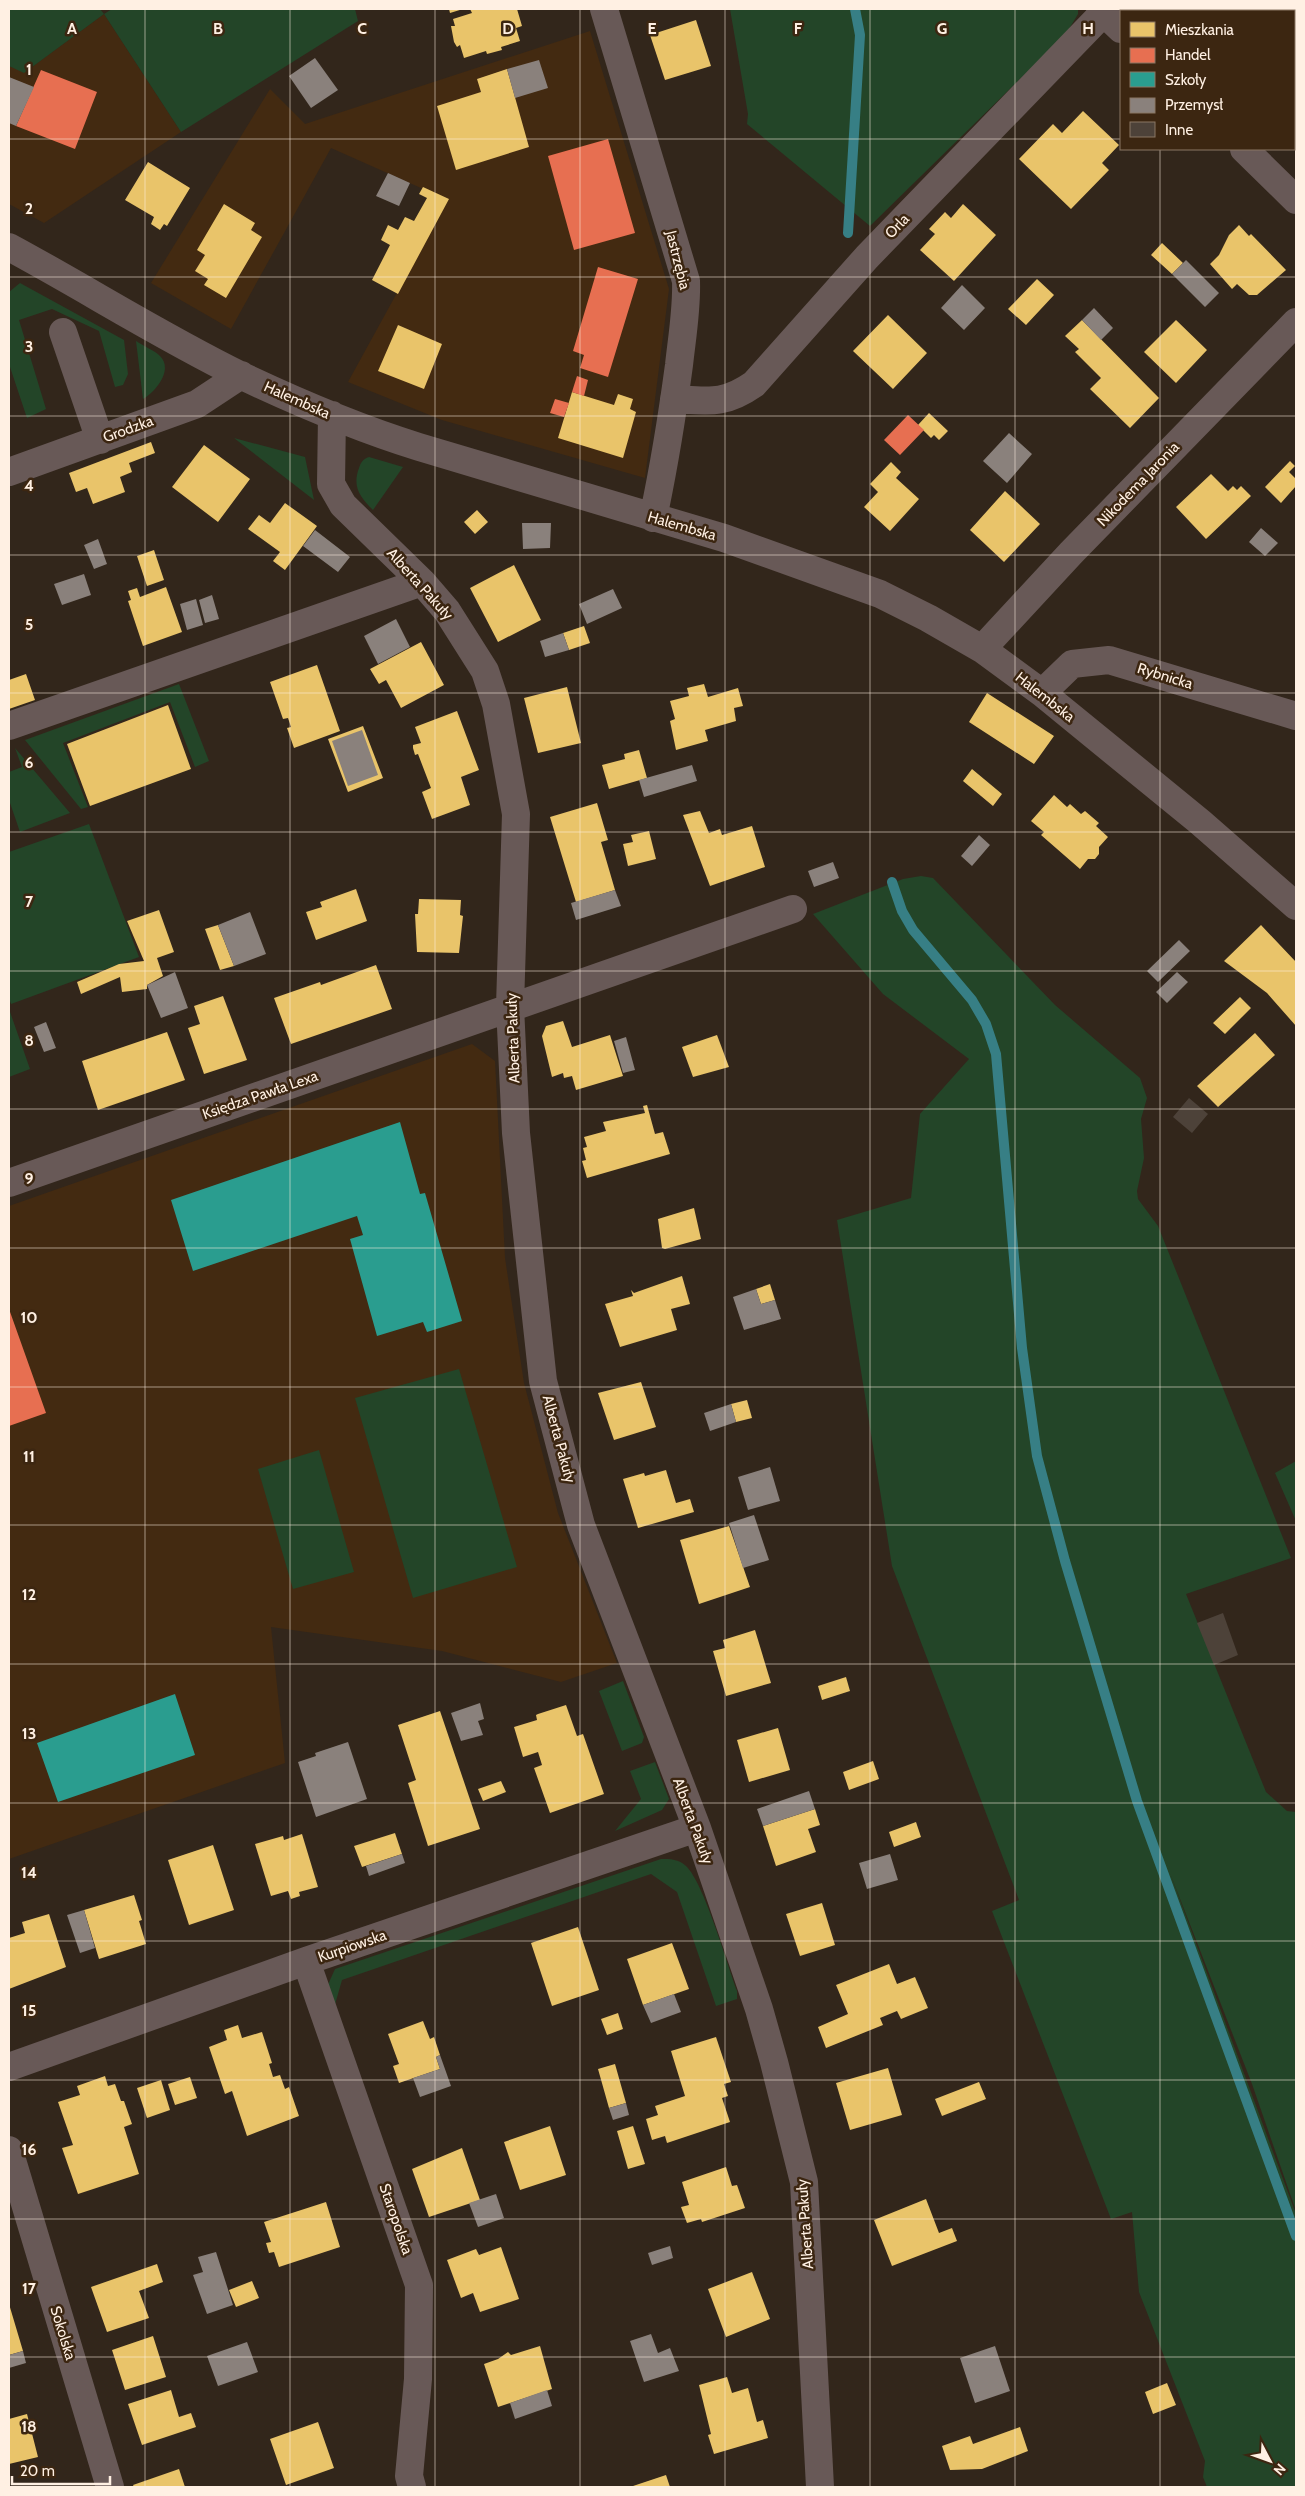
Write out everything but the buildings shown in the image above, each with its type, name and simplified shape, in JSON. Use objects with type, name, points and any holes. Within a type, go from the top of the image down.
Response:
[{"type":"street","name":"Jastrzębia","points":[[604,9],[686,281],[687,303],[668,450],[653,518]]},
{"type":"street","name":"Orla","points":[[674,399],[732,398],[754,384],[867,256],[1108,15]]},
{"type":"street","points":[[1245,150],[1296,200]]},
{"type":"street","name":"Halembska","points":[[9,246],[241,375],[332,415],[394,439],[724,538],[880,594],[928,618],[982,649],[1042,693],[1200,822],[1296,906]]},
{"type":"street","name":"Nikodema Jaronia","points":[[982,649],[1071,553],[1296,322]]},
{"type":"street","points":[[63,332],[100,440]]},
{"type":"street","name":"Grodzka","points":[[9,472],[197,404],[241,375]]},
{"type":"street","name":"Alberta Pakuły","points":[[332,415],[331,484],[336,495],[343,505],[422,582],[448,611],[485,671],[496,704],[516,814],[510,1006],[516,1133],[543,1381],[581,1524],[697,1828],[760,2009],[804,2182],[820,2487]]},
{"type":"street","points":[[9,726],[422,582]]},
{"type":"street","name":"Rybnicka","points":[[1042,693],[1072,664],[1109,660],[1296,716]]},
{"type":"street","name":"Księdza Pawła Lexa","points":[[9,1183],[510,1006],[793,909]]},
{"type":"street","name":"Kurpiowska","points":[[9,2068],[306,1961],[697,1828]]},
{"type":"street","name":"Staropolska","points":[[306,1961],[419,2285],[418,2379],[409,2476],[412,2487]]},
{"type":"street","name":"Sokolska","points":[[9,2150],[110,2487]]},
{"type":"shaded area","points":[[104,14],[181,132],[44,223],[9,204],[9,66],[25,72]]},
{"type":"shaded area","points":[[590,31],[669,289],[645,478],[442,420],[348,382],[448,200],[331,148],[231,329],[151,283],[270,89],[305,124]]},
{"type":"shaded area","points":[[472,1044],[495,1061],[505,1258],[524,1383],[558,1513],[617,1663],[561,1682],[442,1651],[271,1627],[285,1763],[9,1859],[9,1206]]},
{"type":"green space","points":[[9,9],[100,9],[104,14],[24,73],[9,66]]},
{"type":"green space","points":[[112,9],[355,9],[358,21],[181,132],[104,14]]},
{"type":"green space","points":[[730,9],[1078,9],[1078,14],[1066,34],[870,226],[747,124],[748,114]]},
{"type":"green space","points":[[20,283],[124,340],[128,374],[123,385],[115,387],[99,331],[52,309],[19,320],[46,409],[27,418],[9,364],[9,292]]},
{"type":"green space","points":[[136,341],[160,356],[165,368],[164,374],[157,386],[143,399]]},
{"type":"green space","points":[[234,438],[305,457],[314,500]]},
{"type":"green space","points":[[369,457],[403,467],[373,510],[358,491],[356,481],[361,464]]},
{"type":"green space","points":[[179,684],[209,761],[195,767],[170,702],[63,743],[88,807],[81,809],[25,740]]},
{"type":"green space","points":[[15,748],[70,813],[20,832],[9,800],[9,772],[22,767]]},
{"type":"green space","points":[[89,824],[139,957],[11,1004],[9,998],[9,852]]},
{"type":"green space","points":[[921,876],[933,878],[1055,1005],[1140,1078],[1147,1098],[1141,1119],[1144,1158],[1137,1191],[1138,1199],[1158,1226],[1291,1558],[1186,1594],[1266,1792],[1287,1811],[1296,1812],[1296,2211],[1252,2084],[1170,1873],[1296,2214],[1296,2487],[1207,2487],[1203,2477],[1205,2461],[1139,2292],[1132,2212],[1111,2219],[992,1911],[1019,1900],[892,1566],[837,1220],[911,1198],[920,1114],[969,1059],[883,994],[813,914],[903,879]]},
{"type":"green space","points":[[9,1009],[30,1069],[9,1077]]},
{"type":"green space","points":[[459,1369],[517,1567],[413,1598],[355,1398]]},
{"type":"green space","points":[[319,1450],[354,1572],[293,1589],[258,1469]]},
{"type":"green space","points":[[1296,1461],[1296,1521],[1275,1473]]},
{"type":"green space","points":[[623,1681],[644,1737],[642,1743],[622,1751],[599,1691]]},
{"type":"green space","points":[[655,1762],[669,1799],[662,1810],[615,1831],[641,1799],[630,1771]]},
{"type":"green space","points":[[661,1859],[671,1859],[680,1862],[693,1875],[714,1925],[737,1991],[737,1999],[716,2006],[677,1892],[651,1874],[342,1980],[334,2008],[326,1989],[335,1969]]},
{"type":"waterway","points":[[848,233],[860,35],[855,9]]},
{"type":"waterway","points":[[892,882],[902,911],[913,930],[972,1000],[986,1024],[996,1054],[1022,1348],[1037,1456],[1065,1561],[1137,1801],[1296,2236]]}]
